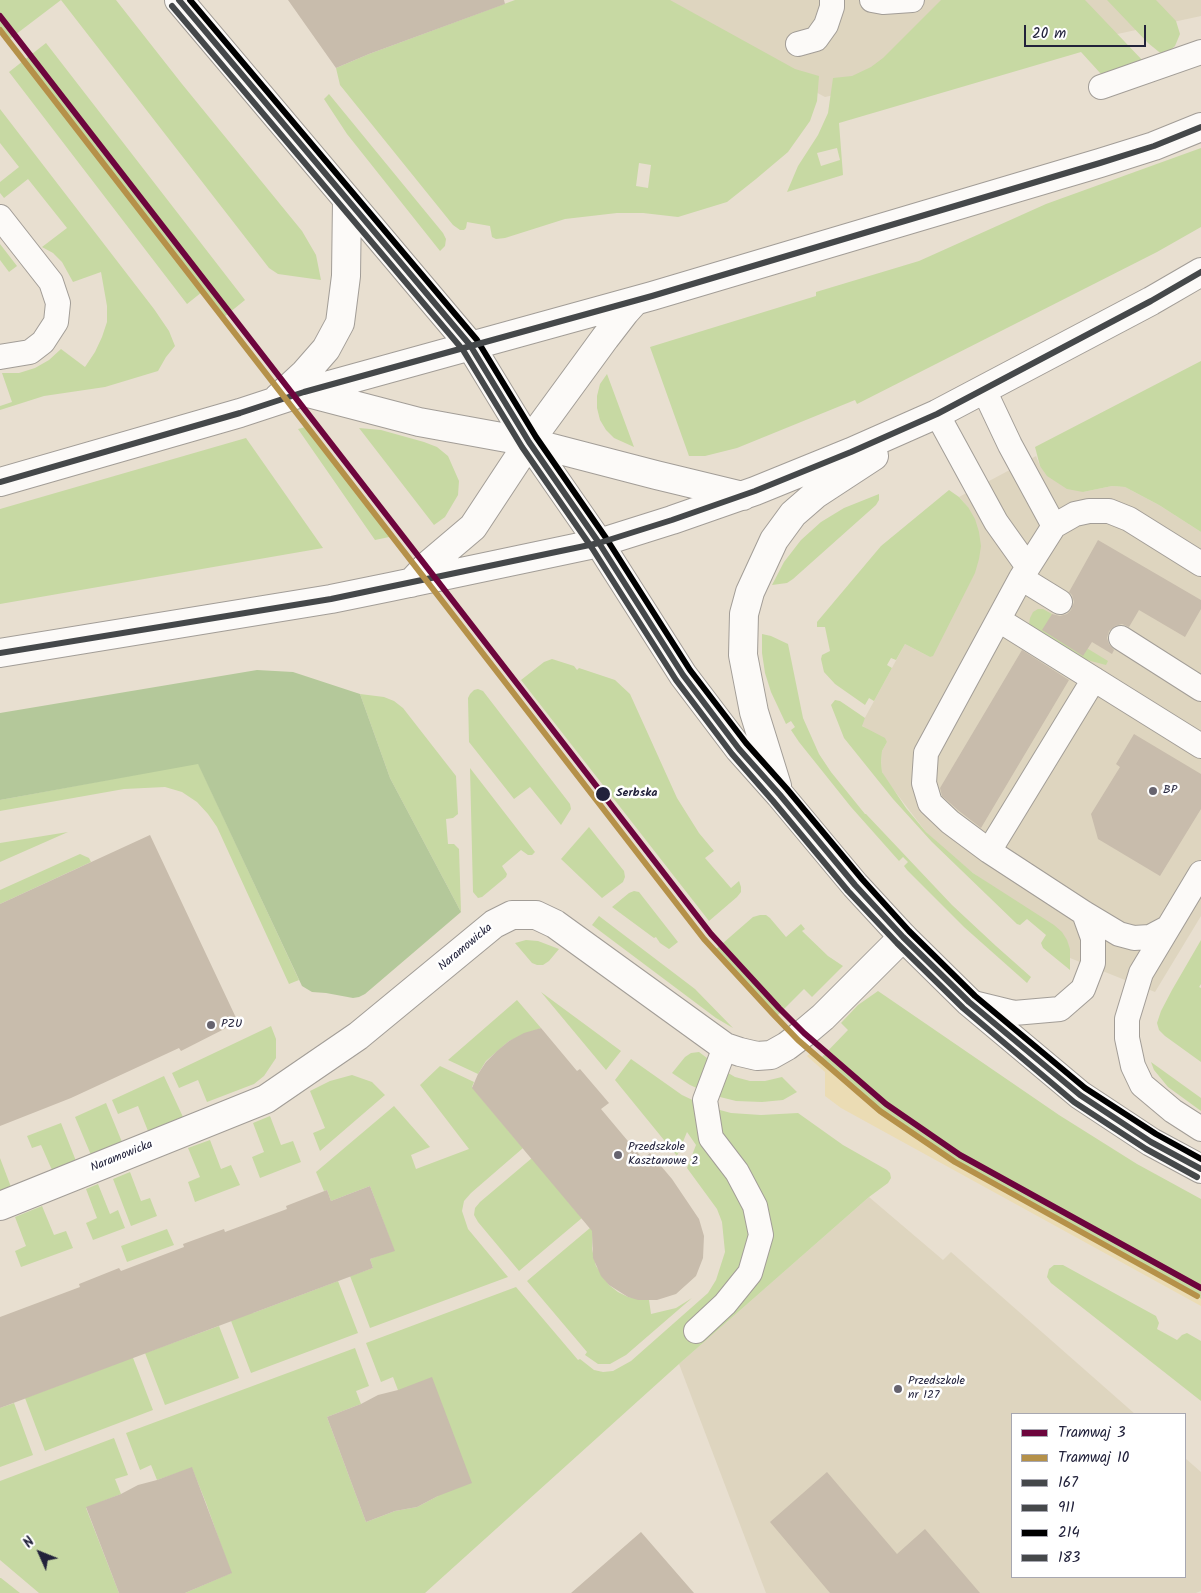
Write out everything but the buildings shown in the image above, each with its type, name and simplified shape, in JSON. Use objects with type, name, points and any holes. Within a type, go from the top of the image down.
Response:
[{"type":"street","points":[[179,0],[470,346],[530,442],[599,543],[683,675],[738,749],[780,795],[855,884],[903,937],[970,1002],[1080,1094],[1151,1142],[1201,1169]]},
{"type":"street","points":[[0,482],[304,392],[635,301],[1100,163],[1154,146],[1201,127]]},
{"type":"street","points":[[274,402],[305,373],[326,349],[340,323],[346,276],[347,201]]},
{"type":"street","points":[[0,653],[331,599],[599,543],[743,496],[851,452],[937,414],[1151,301],[1201,272]]},
{"type":"street","points":[[411,583],[427,566],[473,527],[530,442],[635,301]]},
{"type":"street","points":[[304,392],[420,422],[530,442],[743,496]]},
{"type":"street","points":[[780,795],[754,712],[743,655],[744,614],[753,583],[774,540],[793,514],[816,494],[937,414]]},
{"type":"street","name":"Naramowicka","points":[[0,1206],[266,1098],[358,1036],[494,924],[512,914],[536,915],[555,924],[725,1046],[757,1056],[771,1055],[787,1046],[822,1017],[903,937]]},
{"type":"lane","points":[[798,44],[816,39],[826,25],[832,7],[832,0]]},
{"type":"lane","points":[[872,0],[883,2],[912,0]]},
{"type":"lane","points":[[1101,87],[1201,52]]},
{"type":"lane","points":[[0,217],[51,282],[58,303],[56,322],[43,342],[30,352],[0,358]]},
{"type":"lane","points":[[984,390],[1010,445],[1054,526]]},
{"type":"lane","points":[[937,414],[1024,572],[1060,602]]},
{"type":"lane","points":[[1167,928],[1150,937],[1134,938],[1120,934],[1084,913],[989,851],[950,822],[930,802],[924,783],[926,753],[1024,572],[1054,526],[1075,514],[1089,510],[1109,511],[1129,519],[1201,564]]},
{"type":"lane","points":[[998,620],[1201,746]]},
{"type":"lane","points":[[1121,638],[1201,689]]},
{"type":"lane","points":[[989,851],[1094,679]]},
{"type":"lane","points":[[1201,873],[1141,973],[1127,1019],[1127,1038],[1133,1066],[1142,1085],[1173,1111],[1201,1128]]},
{"type":"lane","points":[[970,1002],[1014,1013],[1060,1010],[1083,989],[1093,963],[1093,938],[1084,913]]},
{"type":"lane","points":[[696,1330],[725,1304],[750,1272],[761,1235],[756,1206],[737,1172],[711,1138],[705,1100],[725,1046]]},
{"type":"shaded area","points":[[644,0],[1201,0],[1201,16],[825,97]]},
{"type":"shaded area","points":[[1036,456],[1040,466],[1083,492],[1112,486],[1125,487],[1159,505],[1201,532],[1201,916],[1155,992],[1070,958],[1070,949],[999,891],[949,854],[926,832],[882,772],[882,751],[887,742],[861,725],[905,644],[930,657],[968,507],[959,497]]},
{"type":"shaded area","name":"Przedszkole nr 127","points":[[869,1197],[943,1260],[951,1252],[1134,1413],[1011,1413],[1011,1578],[1186,1578],[1186,1459],[1201,1472],[1201,1591],[1196,1593],[766,1593],[679,1364]]},
{"type":"green space","points":[[0,0],[61,0],[7,41],[0,32]]},
{"type":"green space","points":[[61,0],[116,0],[302,231],[316,255],[321,280],[278,274],[269,268]]},
{"type":"green space","points":[[515,0],[670,0],[795,69],[819,76],[817,101],[810,121],[788,152],[727,202],[678,217],[643,213],[617,213],[565,219],[505,238],[496,239],[492,237],[490,226],[467,222],[466,228],[460,230],[453,225],[340,85],[336,68]],"holes":[[[639,163],[651,165],[648,188],[636,186]]]},
{"type":"green space","points":[[941,0],[1085,0],[1144,62],[1124,70],[1101,74],[1081,52],[839,123],[843,175],[787,192],[798,166],[818,135],[828,113],[833,78],[852,76],[871,67],[883,58]],"holes":[[[837,148],[840,160],[821,166],[817,153]]]},
{"type":"green space","points":[[1107,0],[1156,0],[1176,21],[1180,34],[1175,46],[1164,56],[1148,43]]},
{"type":"green space","points":[[46,43],[245,300],[224,317],[222,318],[202,292],[187,304],[9,72]]},
{"type":"green space","points":[[329,94],[443,233],[446,239],[445,246],[440,251],[347,134],[324,99]]},
{"type":"green space","points":[[0,109],[169,331],[175,346],[158,371],[105,387],[44,396],[0,410],[0,406],[12,402],[2,373],[19,373],[35,368],[49,360],[61,349],[85,367],[102,337],[107,322],[107,306],[101,272],[73,282],[62,262],[53,253],[42,247],[67,228],[28,179],[4,198],[0,193],[0,182],[19,167],[0,143]]},
{"type":"green space","points":[[1201,148],[1201,227],[1157,252],[857,404],[855,400],[737,448],[705,456],[689,456],[650,347],[816,296],[816,292],[919,261],[1046,204]]},
{"type":"green space","points":[[0,244],[17,266],[9,272],[0,260]]},
{"type":"green space","points":[[1201,361],[1201,532],[1159,505],[1125,487],[1112,486],[1083,492],[1067,489],[1047,476],[1040,466],[1035,447]]},
{"type":"green space","points":[[607,374],[634,447],[614,438],[600,420],[597,396],[600,384]]},
{"type":"green space","points":[[309,426],[394,536],[375,540],[298,429]]},
{"type":"green space","points":[[359,428],[381,430],[424,442],[437,447],[448,456],[459,481],[458,495],[445,517],[434,525]]},
{"type":"green space","points":[[246,438],[323,548],[0,604],[0,509]]},
{"type":"green space","points":[[949,490],[968,507],[975,519],[981,546],[975,573],[933,656],[930,657],[905,644],[896,660],[891,658],[887,665],[892,668],[874,701],[869,698],[865,705],[835,684],[824,672],[822,655],[830,651],[825,627],[817,627],[817,622],[881,546]]},
{"type":"green space","points":[[879,494],[879,500],[876,505],[793,579],[787,583],[772,585],[784,562],[801,540],[821,522],[844,508]]},
{"type":"green space","points":[[1043,609],[1052,614],[1047,624],[1108,661],[1106,665],[1083,659],[1032,629],[1029,624],[1030,618],[1033,612]]},
{"type":"green space","points":[[762,634],[788,644],[803,718],[819,754],[831,772],[865,814],[952,905],[1031,977],[1027,983],[964,927],[907,870],[904,866],[908,862],[903,857],[899,861],[851,807],[799,742],[791,730],[795,727],[791,721],[786,724],[771,692],[765,673]]},
{"type":"green space","points":[[552,659],[574,666],[577,670],[579,668],[615,680],[630,694],[677,798],[699,833],[714,851],[705,858],[731,888],[739,881],[741,892],[709,921],[521,680],[544,662]]},
{"type":"green space","points":[[257,670],[293,672],[360,694],[390,778],[461,912],[365,994],[359,997],[353,998],[312,992],[302,986],[198,764],[0,800],[0,713]]},
{"type":"green space","points":[[474,690],[483,691],[570,804],[571,809],[561,825],[530,787],[514,799],[469,742],[468,698]]},
{"type":"green space","points":[[360,694],[384,697],[394,701],[403,708],[456,776],[458,814],[453,818],[446,819],[448,844],[454,844],[459,849],[461,912],[390,778]]},
{"type":"green space","points":[[835,700],[840,701],[865,718],[862,726],[885,738],[887,742],[882,751],[882,772],[906,808],[926,832],[973,873],[1062,932],[1070,949],[1070,970],[1043,948],[1041,943],[1046,935],[1027,919],[1020,925],[1017,924],[932,842],[893,799],[844,738],[831,705]]},
{"type":"green space","points":[[198,763],[299,980],[289,984],[217,827],[197,802],[182,792],[165,787],[124,789],[0,811],[0,800]]},
{"type":"green space","points":[[470,768],[535,852],[532,855],[528,855],[521,850],[502,866],[507,874],[506,877],[482,897],[478,898],[473,892]]},
{"type":"green space","points":[[589,827],[624,871],[625,877],[623,882],[602,898],[561,859]]},
{"type":"green space","points":[[68,832],[0,862],[0,843]]},
{"type":"green space","points":[[80,854],[89,858],[91,862],[0,904],[0,890]]},
{"type":"green space","points":[[634,891],[639,892],[678,942],[669,949],[660,943],[656,937],[654,938],[612,907]]},
{"type":"green space","points":[[766,915],[770,918],[786,937],[801,924],[805,929],[802,931],[828,956],[843,966],[812,997],[804,989],[776,1017],[715,950],[753,917]]},
{"type":"green space","points":[[599,916],[695,989],[733,1028],[716,1018],[592,925]]},
{"type":"green space","points":[[526,940],[538,941],[559,949],[549,961],[543,965],[537,965],[532,963],[515,943]]},
{"type":"green space","points":[[1201,940],[1201,984],[1199,987],[1201,988],[1201,1062],[1165,1036],[1159,1030],[1157,1023],[1172,990]]},
{"type":"green space","points":[[878,991],[1059,1115],[1137,1164],[1201,1199],[1201,1299],[977,1175],[924,1141],[871,1102],[820,1059],[848,1030],[841,1023],[858,1005]]},
{"type":"green space","points":[[541,992],[621,1051],[606,1070]]},
{"type":"green space","points":[[517,1000],[541,1028],[509,1041],[486,1061],[478,1074],[448,1060]]},
{"type":"green space","points":[[271,1026],[276,1039],[276,1058],[264,1076],[254,1084],[207,1102],[198,1080],[179,1088],[172,1073]]},
{"type":"green space","points":[[699,1052],[735,1077],[750,1081],[765,1081],[782,1077],[797,1092],[783,1100],[762,1102],[736,1101],[712,1095],[690,1085],[672,1073],[685,1057],[691,1053]]},
{"type":"green space","points":[[631,1059],[682,1095],[705,1106],[731,1113],[761,1115],[798,1113],[843,1145],[887,1170],[891,1178],[888,1183],[869,1197],[679,1364],[425,1593],[185,1593],[231,1573],[206,1503],[192,1468],[157,1480],[151,1465],[140,1470],[126,1433],[355,1348],[369,1386],[356,1391],[361,1404],[327,1417],[366,1522],[395,1511],[417,1507],[438,1496],[393,1377],[381,1382],[366,1343],[516,1287],[578,1360],[580,1359],[594,1370],[603,1372],[613,1371],[631,1361],[708,1293],[716,1280],[725,1252],[722,1222],[717,1209],[687,1168],[696,1145],[687,1132],[677,1156],[615,1080]]},
{"type":"green space","points":[[1151,1062],[1201,1098],[1201,1111],[1168,1087],[1154,1070]]},
{"type":"green space","points":[[440,1066],[474,1082],[472,1087],[523,1148],[471,1193],[464,1201],[462,1211],[468,1229],[508,1277],[370,1328],[350,1276],[373,1268],[370,1259],[394,1250],[370,1186],[331,1201],[327,1190],[324,1191],[316,1172],[394,1106],[430,1147],[411,1155],[416,1169],[469,1149],[420,1085]]},
{"type":"green space","points":[[352,1075],[372,1082],[385,1095],[320,1151],[313,1133],[325,1128],[310,1091],[330,1081]]},
{"type":"green space","points":[[164,1076],[183,1117],[148,1131],[138,1106],[118,1114],[112,1100]]},
{"type":"green space","points":[[106,1103],[122,1142],[91,1155],[75,1117]]},
{"type":"green space","points":[[270,1116],[281,1145],[293,1141],[301,1162],[260,1178],[252,1157],[264,1152],[253,1123]]},
{"type":"green space","points":[[61,1123],[76,1161],[52,1170],[41,1145],[32,1148],[27,1136]]},
{"type":"green space","points":[[210,1140],[221,1169],[231,1165],[240,1185],[195,1202],[188,1182],[200,1177],[188,1148]]},
{"type":"green space","points":[[0,1158],[11,1187],[0,1191]]},
{"type":"green space","points":[[532,1158],[582,1218],[519,1271],[474,1215],[475,1208],[480,1202]]},
{"type":"green space","points":[[130,1172],[141,1201],[150,1198],[157,1216],[131,1226],[113,1179]]},
{"type":"green space","points":[[98,1184],[110,1214],[118,1210],[125,1228],[93,1240],[86,1223],[97,1218],[86,1189]]},
{"type":"green space","points":[[42,1206],[54,1235],[66,1231],[73,1248],[21,1267],[15,1251],[26,1246],[15,1217]]},
{"type":"green space","points":[[590,1228],[593,1231],[592,1249],[596,1266],[609,1285],[618,1292],[628,1297],[649,1300],[651,1314],[676,1308],[692,1298],[626,1355],[610,1364],[598,1364],[585,1355],[587,1352],[527,1281]]},
{"type":"green space","points":[[167,1229],[174,1245],[127,1262],[121,1246]]},
{"type":"green space","points":[[1054,1265],[1063,1265],[1156,1316],[1159,1323],[1157,1329],[1177,1340],[1187,1333],[1201,1341],[1201,1401],[1051,1283],[1047,1277],[1049,1269]]},
{"type":"green space","points":[[338,1281],[358,1333],[251,1373],[228,1313],[253,1313]]},
{"type":"green space","points":[[219,1326],[239,1378],[165,1405],[145,1353]]},
{"type":"green space","points":[[130,1350],[153,1410],[45,1451],[25,1398],[113,1365]]},
{"type":"green space","points":[[14,1403],[33,1455],[0,1467],[0,1408]]},
{"type":"green space","points":[[114,1438],[128,1475],[115,1479],[121,1494],[86,1508],[119,1593],[39,1593],[0,1560],[0,1481]]},
{"type":"green space","points":[[1,1578],[20,1593],[0,1593]]},
{"type":"sand","points":[[814,1050],[822,1058],[821,1060],[871,1102],[924,1141],[1031,1206],[1201,1299],[1201,1306],[841,1108],[825,1096],[825,1072],[807,1056]]},
{"type":"tram line","name":"3","points":[[0,16],[711,934],[779,1008],[804,1033],[886,1104],[960,1155],[1201,1288]]},
{"type":"tram line","name":"10","points":[[0,30],[704,939],[773,1014],[798,1040],[880,1111],[955,1162],[1197,1296]]},
{"type":"transit line","name":"167","points":[[179,0],[470,345],[529,442],[599,543],[683,675],[739,749],[855,885],[903,937],[969,1002],[1080,1095],[1151,1142],[1201,1169]]},
{"type":"transit line","name":"214","points":[[190,0],[477,340],[536,437],[606,538],[690,670],[746,743],[862,879],[909,931],[975,996],[1085,1088],[1156,1134],[1201,1159]]},
{"type":"transit line","name":"911","points":[[172,6],[463,350],[522,447],[592,548],[676,680],[732,754],[848,891],[897,943],[963,1008],[1074,1102],[1146,1149],[1197,1177]]},
{"type":"transit line","name":"183","points":[[0,482],[240,413],[304,392],[652,296],[1100,163],[1154,146],[1201,127]]},
{"type":"transit line","name":"183","points":[[0,653],[331,599],[599,543],[672,520],[755,491],[937,414],[1151,301],[1201,272]]},
{"type":"place","name":"BP","points":[[1153,791]]},
{"type":"place","name":"Serbska","points":[[603,794]]},
{"type":"place","name":"PZU","points":[[211,1025]]},
{"type":"place","name":"Przedszkole Kasztanowe 2","points":[[618,1155]]},
{"type":"place","name":"Przedszkole nr 127","points":[[898,1389]]}]
